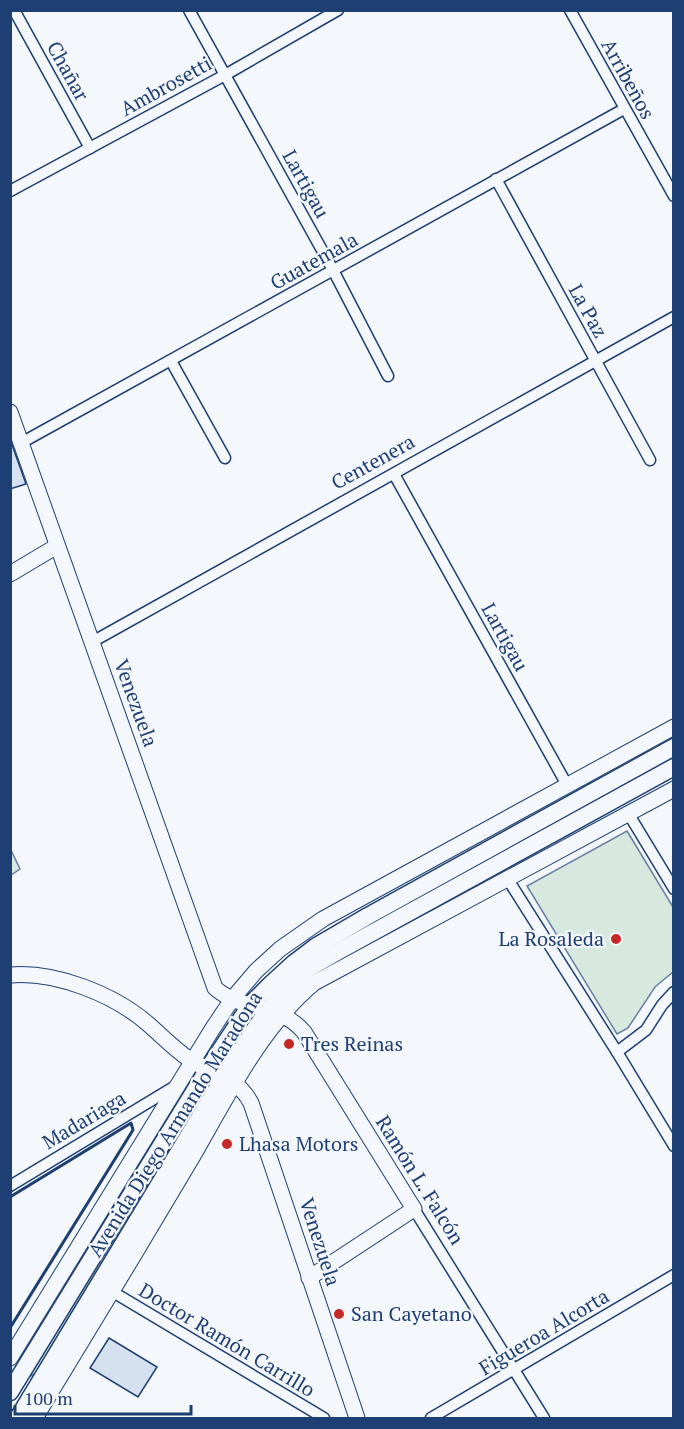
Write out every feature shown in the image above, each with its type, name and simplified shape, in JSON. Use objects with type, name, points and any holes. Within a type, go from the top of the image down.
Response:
[{"type":"main road","name":"Avenida Diego Armando Maradona","points":[[10,1392],[208,1069],[251,1004],[294,963],[315,947],[674,747]]},
{"type":"main road","name":"Avenida Diego Armando Maradona","points":[[18,1419],[35,1414],[230,1080],[275,1011],[282,994],[308,970],[339,951],[674,767]]},
{"type":"street","name":"Chañar","points":[[14,10],[90,148]]},
{"type":"street","name":"Lartigau","points":[[189,10],[333,270],[388,376]]},
{"type":"street","name":"Ambrosetti","points":[[10,191],[225,75],[338,10]]},
{"type":"street","name":"Arribeños","points":[[570,10],[674,196]]},
{"type":"street","name":"Guatemala","points":[[21,443],[624,109]]},
{"type":"street","name":"La Paz","points":[[496,179],[650,460]]},
{"type":"street","name":"Centenera","points":[[92,642],[674,317]]},
{"type":"street","points":[[171,361],[225,458]]},
{"type":"street","name":"Venezuela","points":[[10,412],[215,988],[232,999]]},
{"type":"street","name":"Lartigau","points":[[394,474],[567,785]]},
{"type":"street","points":[[10,574],[57,546]]},
{"type":"street","name":"Avenida Diego Armando Maradona","points":[[11,1358],[192,1061],[232,999],[256,971],[323,919],[674,727]]},
{"type":"street","name":"Avenida Diego Armando Maradona","points":[[275,1011],[314,983],[674,789]]},
{"type":"street","points":[[628,813],[674,889]]},
{"type":"street","points":[[507,878],[674,1146]]},
{"type":"street","points":[[10,975],[54,978],[99,994],[146,1022],[172,1047],[192,1061],[230,1080]]},
{"type":"street","points":[[617,1052],[646,1030],[674,992]]},
{"type":"street","name":"Ramón L. Falcón","points":[[232,999],[275,1011],[295,1021],[304,1032],[544,1419]]},
{"type":"street","name":"Venezuela","points":[[230,1080],[244,1090],[251,1103],[357,1419]]},
{"type":"street","name":"Avenida Diego Armando Maradona","points":[[35,1414],[112,1292],[230,1080]]},
{"type":"street","name":"Madariaga","points":[[10,1186],[177,1085]]},
{"type":"street","points":[[309,1278],[414,1209]]},
{"type":"street","name":"Figueroa Alcorta","points":[[431,1419],[674,1275]]},
{"type":"street","name":"Doctor Ramón Carrillo","points":[[112,1292],[324,1419]]},
{"type":"street","points":[[11,1358],[35,1414]]},
{"type":"shaded area","name":"La Rosaleda","points":[[627,831],[673,907],[673,972],[655,987],[628,1028],[617,1034],[527,886]]},
{"type":"shaded area","points":[[10,848],[20,869],[11,875],[10,875]]},
{"type":"shaded area","points":[[208,1081],[207,1088],[36,1373],[29,1377],[30,1370]]},
{"type":"building","points":[[10,439],[26,484],[10,489]]},
{"type":"building","points":[[109,1338],[157,1367],[138,1397],[90,1368]]},
{"type":"wall","points":[[10,1197],[131,1123],[133,1130],[10,1328]]},
{"type":"place","name":"La Rosaleda","points":[[616,939]]},
{"type":"place","name":"Tres Reinas","points":[[289,1044]]},
{"type":"place","name":"Lhasa Motors","points":[[227,1144]]},
{"type":"place","name":"San Cayetano","points":[[339,1314]]}]
